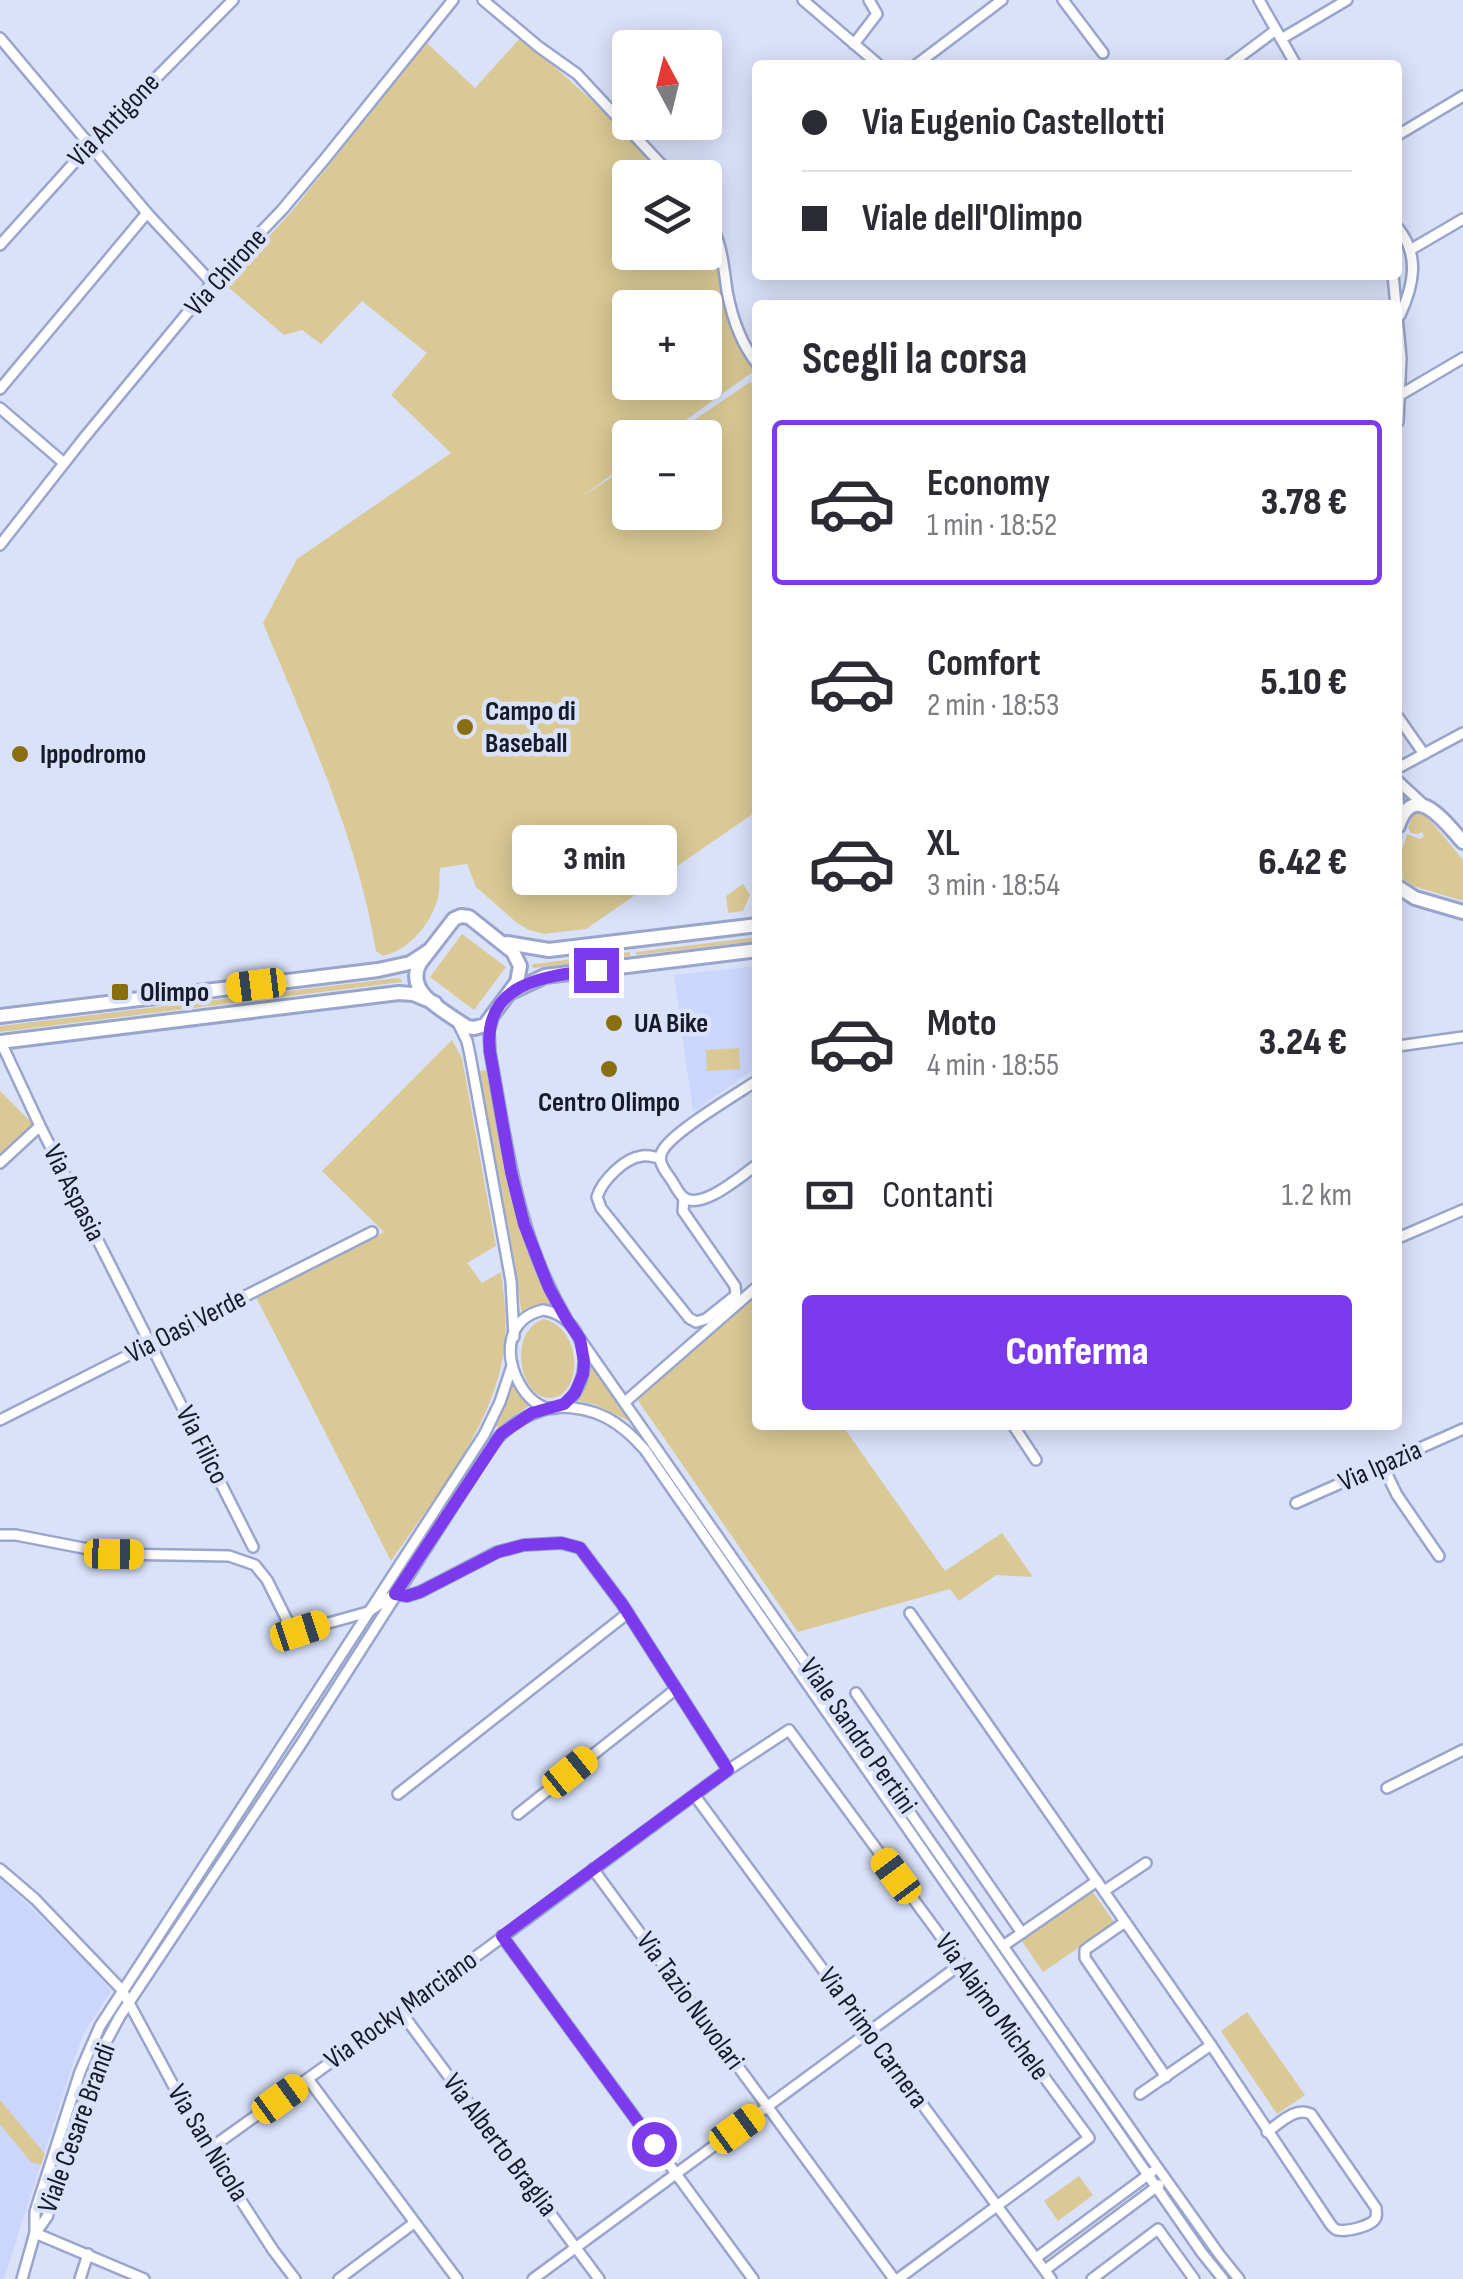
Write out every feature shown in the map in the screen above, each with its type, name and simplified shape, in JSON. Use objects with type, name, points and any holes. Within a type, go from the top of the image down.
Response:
[{"type":"street","name":"Via Antigone","points":[[0,244],[90,144],[233,0]]},
{"type":"street","name":"Via Chirone","points":[[0,545],[212,283],[292,198],[452,0]]},
{"type":"street","points":[[482,0],[577,74],[657,160]]},
{"type":"street","points":[[803,0],[873,60]]},
{"type":"street","points":[[854,44],[878,14],[868,0]]},
{"type":"street","points":[[923,60],[1002,0]]},
{"type":"street","points":[[1063,0],[1103,53]]},
{"type":"street","points":[[1259,0],[1293,60]]},
{"type":"street","points":[[1237,60],[1346,0]]},
{"type":"street","points":[[0,38],[147,213],[212,283]]},
{"type":"street","points":[[1402,133],[1463,96]]},
{"type":"street","points":[[0,389],[147,213]]},
{"type":"street","points":[[1410,250],[1463,219]]},
{"type":"street","points":[[1402,235],[1410,250],[1412,282],[1402,311]]},
{"type":"street","points":[[722,257],[736,326],[752,358]]},
{"type":"street","points":[[1402,394],[1463,358]]},
{"type":"street","points":[[0,408],[64,463]]},
{"type":"street","points":[[1402,723],[1424,754]]},
{"type":"street","points":[[1402,766],[1463,733]]},
{"type":"street","points":[[1402,785],[1463,842]]},
{"type":"street","points":[[1402,813],[1417,804],[1426,807]]},
{"type":"street","points":[[1402,892],[1463,914]]},
{"type":"street","points":[[469,917],[500,941],[517,956],[520,966],[517,982],[485,1024],[467,1026],[418,988],[416,970],[454,919],[469,917]]},
{"type":"street","points":[[500,941],[549,950],[752,926]]},
{"type":"street","points":[[0,1016],[378,970],[410,962],[430,950]]},
{"type":"street","points":[[509,993],[545,976],[752,951]]},
{"type":"street","points":[[1,1041],[400,993],[434,1003]]},
{"type":"street","points":[[449,1014],[464,1032],[470,1055],[512,1281],[512,1366],[518,1385],[528,1397],[541,1406],[554,1407],[575,1393],[584,1361],[580,1339],[531,1247],[516,1198],[489,1042],[496,1010]]},
{"type":"street","points":[[1402,1045],[1463,1037]]},
{"type":"street","name":"Via Aspasia","points":[[1,1041],[151,1344]]},
{"type":"street","points":[[752,1084],[676,1136],[660,1158],[684,1198],[695,1202],[706,1199],[752,1168]]},
{"type":"street","points":[[0,1163],[40,1126]]},
{"type":"street","points":[[660,1158],[635,1158],[601,1184],[596,1197],[696,1322],[706,1319],[736,1295],[734,1286],[683,1211],[684,1198]]},
{"type":"street","points":[[1402,1236],[1463,1210]]},
{"type":"street","name":"Via Oasi Verde","points":[[0,1420],[372,1232]]},
{"type":"street","points":[[625,1402],[752,1291]]},
{"type":"street","points":[[514,1337],[524,1321],[536,1312],[553,1312],[567,1320]]},
{"type":"street","name":"Viale Sandro Pertini","points":[[580,1339],[1239,2279]]},
{"type":"street","name":"Via Filico","points":[[151,1344],[253,1547]]},
{"type":"street","name":"Viale Cesare Brandi","points":[[35,2233],[35,2212],[92,2042],[122,1990],[484,1435],[512,1366]]},
{"type":"street","name":"Viale Sandro Pertini","points":[[554,1407],[600,1413],[622,1426],[644,1450],[1222,2279]]},
{"type":"street","name":"Viale Cesare Brandi","points":[[35,2233],[46,2216],[99,2055],[130,2002],[501,1434],[520,1419],[554,1407]]},
{"type":"street","name":"Via Ipazia","points":[[1296,1502],[1463,1429]]},
{"type":"street","points":[[1015,1430],[1036,1460]]},
{"type":"street","points":[[1382,1464],[1397,1495],[1438,1556]]},
{"type":"street","points":[[0,1535],[16,1534],[114,1554],[229,1556],[255,1565],[288,1622],[300,1631],[368,1612],[395,1594],[420,1592],[498,1552],[524,1545],[562,1543],[580,1548],[628,1613],[728,1770]]},
{"type":"street","points":[[398,1794],[628,1613]]},
{"type":"street","points":[[910,1613],[1333,2228],[1342,2230],[1374,2222],[1376,2208],[1311,2114],[1296,2112],[1267,2132]]},
{"type":"street","points":[[518,1814],[676,1689]]},
{"type":"street","points":[[856,1693],[1022,1933]]},
{"type":"street","name":"Via Rocky Marciano","points":[[208,2150],[728,1770],[789,1730]]},
{"type":"street","name":"Via Alajmo Michele","points":[[789,1730],[1089,2138],[997,2206]]},
{"type":"street","points":[[1387,1788],[1463,1750]]},
{"type":"street","name":"Via Primo Carnera","points":[[695,1796],[1048,2275]]},
{"type":"street","points":[[1104,1892],[1146,1863]]},
{"type":"street","points":[[0,1869],[36,1899],[122,1990]]},
{"type":"street","name":"Via Tazio Nuvolari","points":[[592,1869],[896,2279]]},
{"type":"street","points":[[1003,1946],[1097,1881]]},
{"type":"street","points":[[1125,1922],[1088,1946],[1085,1958],[1166,2076]]},
{"type":"street","points":[[502,1936],[753,2279]]},
{"type":"street","points":[[533,2279],[961,1964]]},
{"type":"street","name":"Via San Nicola","points":[[122,1990],[208,2150],[295,2279]]},
{"type":"street","name":"Via Alberto Braglia","points":[[401,2012],[599,2279]]},
{"type":"street","points":[[1140,2094],[1210,2046]]},
{"type":"street","points":[[308,2079],[457,2279]]},
{"type":"street","points":[[1036,2258],[1158,2168]]},
{"type":"street","points":[[1048,2275],[1166,2180]]},
{"type":"street","points":[[896,2279],[997,2206]]},
{"type":"street","points":[[339,2279],[414,2223]]},
{"type":"street","points":[[1092,2279],[1158,2229],[1194,2279]]},
{"type":"street","points":[[22,2279],[35,2233],[144,2279]]},
{"type":"street","points":[[80,2279],[88,2254]]},
{"type":"shaded area","points":[[521,37],[612,119],[612,140],[632,140],[652,160],[612,160],[612,270],[718,270],[722,290],[612,290],[612,400],[714,400],[686,420],[612,420],[612,474],[583,496],[612,477],[612,530],[722,530],[722,420],[694,420],[752,383],[752,814],[586,929],[544,934],[529,930],[476,887],[467,864],[440,868],[437,903],[412,940],[393,953],[383,956],[376,951],[357,866],[329,784],[263,623],[297,559],[451,453],[391,395],[427,353],[362,301],[321,344],[302,330],[284,335],[228,287],[229,280],[293,210],[427,43],[475,88]]},
{"type":"shaded area","points":[[722,292],[729,322],[752,372],[722,394]]},
{"type":"shaded area","points":[[1419,811],[1431,821],[1463,860],[1463,901],[1413,886],[1403,879],[1402,850],[1407,834],[1420,839],[1424,836],[1422,832],[1411,833],[1408,828],[1413,814]]},
{"type":"shaded area","points":[[743,884],[750,895],[743,911],[728,913],[726,896]]},
{"type":"shaded area","points":[[462,934],[506,967],[474,1010],[430,977]]},
{"type":"shaded area","points":[[752,938],[752,942],[636,952]]},
{"type":"shaded area","points":[[630,952],[630,956],[531,966],[534,964]]},
{"type":"shaded area","points":[[752,967],[752,1071],[693,1112],[674,975]]},
{"type":"shaded area","points":[[397,978],[402,982],[0,1032],[0,1026]]},
{"type":"shaded area","points":[[452,1040],[462,1058],[496,1246],[467,1263],[482,1283],[501,1272],[505,1346],[496,1385],[472,1439],[391,1561],[256,1297],[384,1232],[322,1171]]},
{"type":"shaded area","points":[[739,1048],[740,1069],[707,1071],[706,1050]]},
{"type":"shaded area","points":[[486,1070],[517,1221],[552,1306],[533,1309],[522,1317],[479,1071]]},
{"type":"shaded area","points":[[0,1091],[33,1124],[0,1156]]},
{"type":"shaded area","points":[[751,1296],[752,1430],[846,1430],[945,1571],[1002,1533],[1033,1577],[996,1575],[959,1601],[950,1589],[798,1632],[635,1396]]},
{"type":"shaded area","points":[[544,1319],[566,1335],[574,1361],[569,1386],[551,1398],[540,1396],[531,1388],[522,1364],[525,1337],[532,1326]]},
{"type":"shaded area","points":[[587,1363],[629,1421],[594,1404],[574,1400]]},
{"type":"shaded area","points":[[512,1383],[531,1405],[498,1428],[496,1426]]},
{"type":"shaded area","points":[[0,1879],[111,1991],[84,2033],[75,2057],[4,2279],[0,2279]]},
{"type":"shaded area","points":[[1092,1891],[1115,1923],[1043,1972],[1021,1940]]},
{"type":"shaded area","points":[[1247,2012],[1305,2095],[1277,2114],[1221,2031]]},
{"type":"shaded area","points":[[0,2100],[45,2154],[41,2165],[31,2162],[0,2124]]},
{"type":"shaded area","points":[[1079,2176],[1093,2195],[1058,2221],[1044,2201]]},
{"type":"place","name":"Campo di Baseball","points":[[465,727]]},
{"type":"place","name":"Ippodromo","points":[[20,754]]},
{"type":"place","name":"Olimpo","points":[[120,992]]},
{"type":"place","name":"UA Bike","points":[[614,1023]]},
{"type":"place","name":"Centro Olimpo","points":[[609,1069]]},
{"type":"route","points":[[596,970],[545,976],[509,993],[496,1010],[489,1031],[516,1198],[549,1288],[580,1339],[584,1350],[583,1374],[575,1393],[564,1404],[532,1413],[501,1434],[395,1594],[420,1592],[498,1552],[524,1545],[562,1543],[580,1548],[622,1604],[728,1770],[502,1936],[654,2144]]}]
